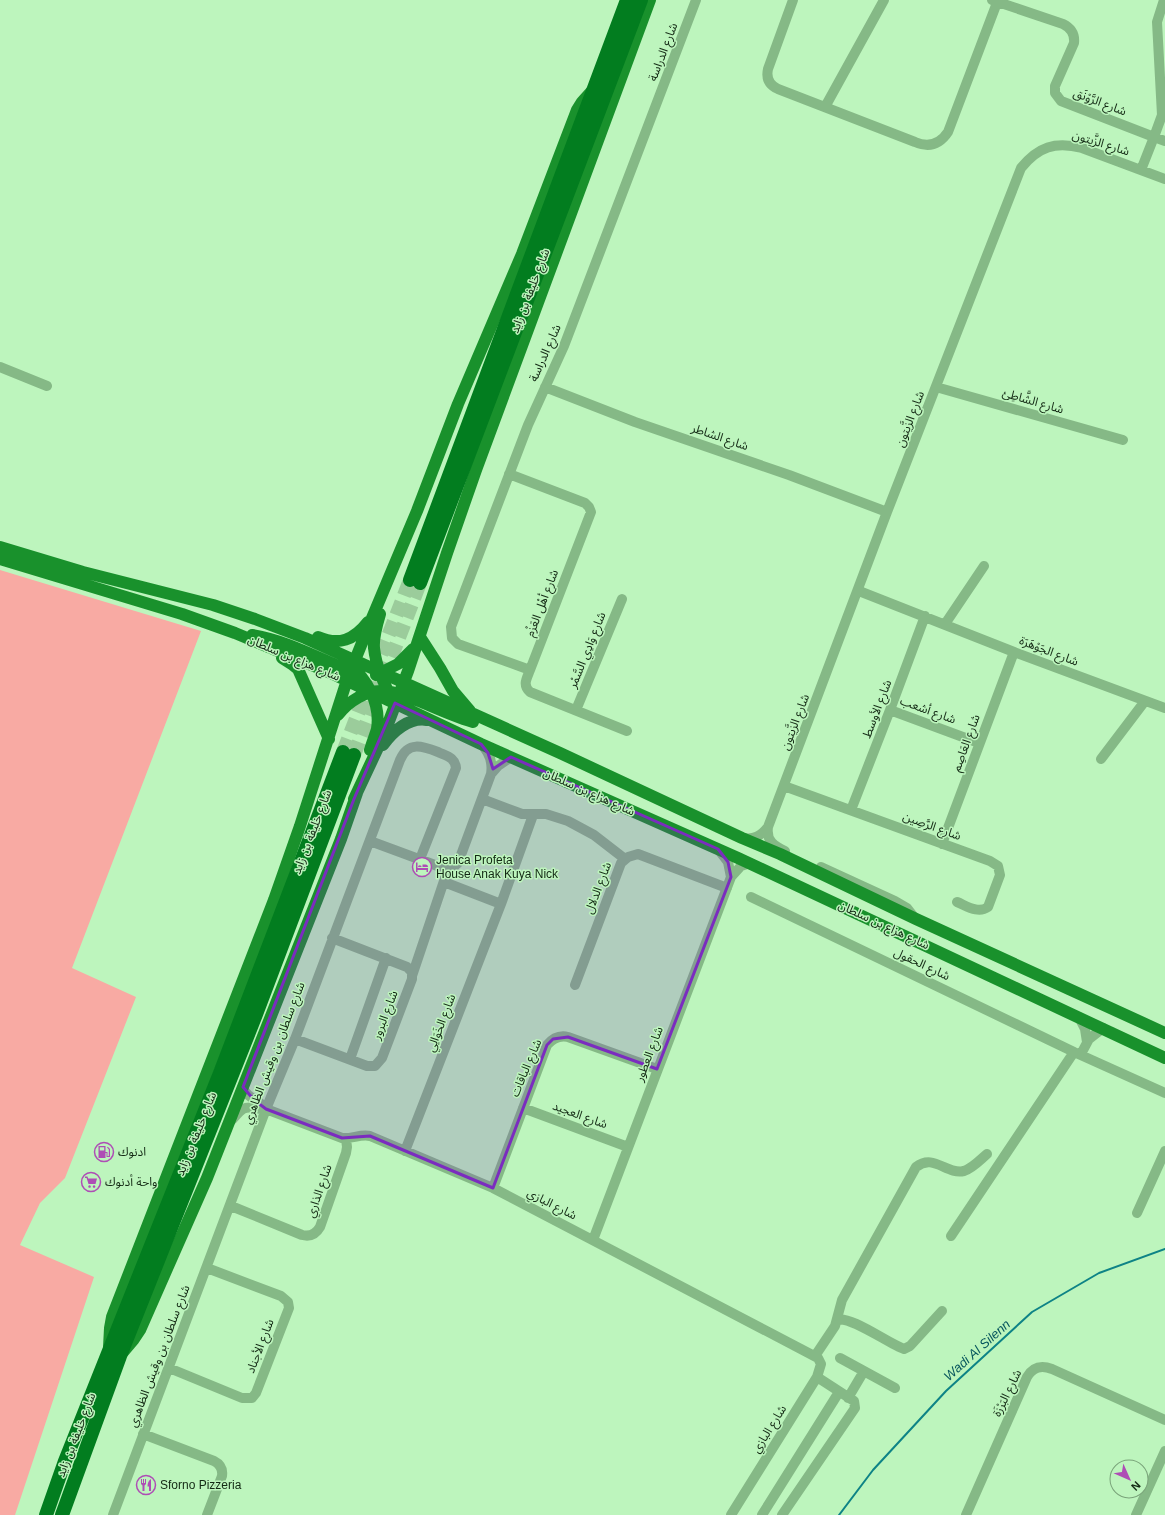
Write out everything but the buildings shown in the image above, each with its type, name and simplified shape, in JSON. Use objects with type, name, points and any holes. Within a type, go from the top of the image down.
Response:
[{"type":"highway","name":"شارع خليفة بن زايد","points":[[627,0],[415,581],[641,0]]},
{"type":"highway","name":"شارع خليفة بن زايد","points":[[62,1515],[114,1353],[220,1073],[348,753]]},
{"type":"highway","name":"شارع خليفة بن زايد","points":[[46,1515],[65,1461],[114,1353]]},
{"type":"main road","points":[[354,799],[383,737],[419,640],[444,560],[479,463],[650,0]]},
{"type":"main road","points":[[353,671],[371,691],[376,709],[377,729],[341,839],[207,1178],[140,1330],[134,1339],[114,1353],[110,1328],[112,1317],[274,900],[334,721],[372,618],[417,511],[458,404],[522,254],[577,110],[584,99],[594,90]]},
{"type":"main road","points":[[387,690],[374,647],[376,631],[384,602],[411,534],[417,511]]},
{"type":"main road","name":"شارع هزاع بن سلطان","points":[[0,547],[83,572],[213,605],[255,619],[326,648],[353,671]]},
{"type":"main road","name":"شارع هزاع بن سلطان","points":[[0,559],[182,614],[235,633]]},
{"type":"main road","points":[[255,619],[268,617],[328,642],[341,642],[351,638],[372,618]]},
{"type":"main road","points":[[235,633],[268,638],[313,654],[353,671],[372,676],[398,664],[419,640]]},
{"type":"main road","points":[[235,633],[252,644],[288,661],[298,669],[329,739]]},
{"type":"main road","points":[[419,640],[434,659],[453,691],[473,715]]},
{"type":"main road","name":"شارع هزاع بن سلطان","points":[[381,673],[399,693],[430,720],[750,863],[1165,1058]]},
{"type":"main road","points":[[334,721],[349,703],[363,694],[371,691],[387,690],[399,693],[464,719],[488,726],[501,727]]},
{"type":"main road","name":"شارع هزاع بن سلطان","points":[[371,691],[399,693],[473,715],[501,727],[780,854],[916,919],[1165,1033]]},
{"type":"main road","points":[[354,799],[380,748],[389,736],[401,727],[415,720],[430,720]]},
{"type":"main road","points":[[1070,990],[1082,990],[1094,993],[1165,1026]]},
{"type":"street","name":"شارع الدراسة","points":[[530,670],[460,645],[453,639],[450,633],[452,624],[535,407],[564,346],[696,0]]},
{"type":"street","points":[[793,0],[768,69],[767,77],[771,84],[774,87],[921,144],[934,144],[940,141],[948,132],[996,1]]},
{"type":"street","points":[[825,107],[884,0]]},
{"type":"street","points":[[1141,170],[1162,115],[1157,22],[1164,0]]},
{"type":"street","name":"شارع الرَّوْنَق","points":[[996,1],[1063,24],[1072,32],[1074,43],[1055,86],[1055,93],[1058,99],[1154,137]]},
{"type":"street","points":[[1154,137],[1165,141]]},
{"type":"street","name":"شارع الزَّيتون","points":[[768,827],[859,591],[887,512],[1021,168],[1028,159],[1037,152],[1048,147],[1071,145],[1165,179]]},
{"type":"street","points":[[0,367],[47,386]]},
{"type":"street","name":"شارع الشاطر","points":[[545,387],[635,422],[789,475],[887,512]]},
{"type":"street","name":"شارع الشَّاطِئ","points":[[936,387],[1123,440]]},
{"type":"street","name":"شارع أهْل العَزْم","points":[[509,474],[585,503],[589,506],[591,512],[525,683],[528,691],[627,731]]},
{"type":"street","points":[[946,624],[984,566]]},
{"type":"street","name":"شارع الجَوْهَرَة","points":[[859,591],[1014,652],[1165,708]]},
{"type":"street","name":"شارع وَادِي السَّمْر","points":[[576,710],[622,599]]},
{"type":"street","name":"شارع الأوسط","points":[[851,810],[925,616]]},
{"type":"street","name":"شارع العَاصِم","points":[[942,844],[1014,652]]},
{"type":"street","points":[[1101,759],[1145,701]]},
{"type":"street","name":"شارع أشعب","points":[[890,710],[979,743]]},
{"type":"street","points":[[370,841],[448,870],[455,867],[458,863],[491,774],[492,767],[490,758],[485,748],[481,744]]},
{"type":"street","name":"شارع سلطان بن وقيش الظاهري","points":[[113,1515],[231,1206],[266,1109],[295,1038],[402,756],[408,749],[416,746],[425,747],[451,758],[455,762],[456,768],[420,859]]},
{"type":"street","points":[[491,774],[498,766],[511,757]]},
{"type":"street","name":"شارع الرَّصِين","points":[[784,786],[995,863],[1000,870],[999,879],[988,907],[985,909],[976,910],[957,902]]},
{"type":"street","points":[[482,799],[522,814],[546,814],[568,821],[594,836],[625,859]]},
{"type":"street","name":"شارع الخَوَالِي","points":[[405,1151],[533,815]]},
{"type":"street","points":[[742,838],[748,839],[760,836],[768,827]]},
{"type":"street","points":[[768,827],[768,836],[774,846],[895,901],[907,908],[916,919]]},
{"type":"street","points":[[718,850],[728,862],[731,877]]},
{"type":"street","name":"شارع الدلال","points":[[575,986],[621,863],[631,855],[638,854],[727,888]]},
{"type":"street","name":"شارع العطور","points":[[593,1240],[731,877],[741,866],[750,863]]},
{"type":"street","points":[[412,976],[448,870]]},
{"type":"street","points":[[444,882],[500,904]]},
{"type":"street","name":"شارع الحقول","points":[[751,897],[1078,1053],[1165,1092]]},
{"type":"street","points":[[332,938],[408,967],[412,976]]},
{"type":"street","points":[[350,1059],[386,958]]},
{"type":"street","name":"شارع البرور","points":[[295,1038],[372,1067],[380,1061],[412,976]]},
{"type":"street","points":[[1079,1017],[1085,1029],[1087,1042]]},
{"type":"street","points":[[951,1236],[1078,1053],[1087,1042],[1103,1028]]},
{"type":"street","name":"شارع الباقات","points":[[493,1188],[547,1045],[557,1037],[568,1037],[657,1069]]},
{"type":"street","name":"شارع البازي","points":[[243,1086],[248,1096],[266,1109]]},
{"type":"street","name":"شارع البازي","points":[[229,1122],[244,1108],[250,1107],[266,1109],[346,1138],[357,1135],[370,1136],[493,1188],[816,1356]]},
{"type":"street","name":"شارع العجيد","points":[[524,1108],[628,1147]]},
{"type":"street","name":"شارع الذاري","points":[[231,1206],[302,1235],[309,1236],[316,1233],[320,1227],[346,1153],[346,1138]]},
{"type":"street","points":[[1136,1214],[1165,1151]]},
{"type":"street","points":[[782,1515],[854,1410],[855,1403],[817,1377],[821,1364],[816,1356],[837,1320],[838,1310],[842,1300],[916,1167],[928,1162],[951,1170],[964,1171],[972,1167],[987,1154]]},
{"type":"street","name":"شارع الأجناد","points":[[168,1368],[242,1398],[252,1398],[256,1393],[289,1308],[288,1302],[281,1296],[207,1268]]},
{"type":"street","points":[[837,1320],[843,1319],[856,1324],[904,1349],[910,1346],[942,1311]]},
{"type":"street","points":[[840,1358],[895,1388]]},
{"type":"street","name":"شارع البَرْزَة","points":[[966,1515],[1027,1377],[1037,1368],[1043,1367],[1052,1369],[1165,1420]]},
{"type":"street","points":[[848,1398],[864,1371]]},
{"type":"street","name":"شارع البازي","points":[[731,1515],[817,1377]]},
{"type":"street","points":[[763,1515],[839,1392]]},
{"type":"street","points":[[143,1434],[219,1464],[222,1470],[222,1476],[207,1515]]},
{"type":"street","points":[[1136,1515],[1165,1451]]},
{"type":"highlighted area","points":[[395,703],[481,744],[488,753],[493,769],[511,757],[718,849],[728,862],[731,877],[657,1069],[568,1037],[553,1039],[547,1045],[493,1188],[370,1136],[342,1138],[266,1109],[254,1100],[243,1087],[354,799]]},
{"type":"shaded area","points":[[0,570],[201,631],[72,968],[136,997],[65,1178],[40,1203],[20,1245],[94,1277],[15,1515],[0,1515]]},
{"type":"waterway","name":"Wadi Al Silenn","points":[[839,1515],[873,1470],[946,1391],[1032,1312],[1099,1273],[1165,1249]]},
{"type":"tunnel","points":[[343,752],[410,580]]},
{"type":"tunnel","points":[[354,755],[420,583]]},
{"type":"place","name":"Jenica Profeta House Anak Kuya Nick","points":[[422,867]]},
{"type":"place","name":"ادنوك","points":[[104,1152]]},
{"type":"place","name":"واحة أدنوك","points":[[91,1182]]},
{"type":"place","name":"Sforno Pizzeria","points":[[146,1485]]}]
